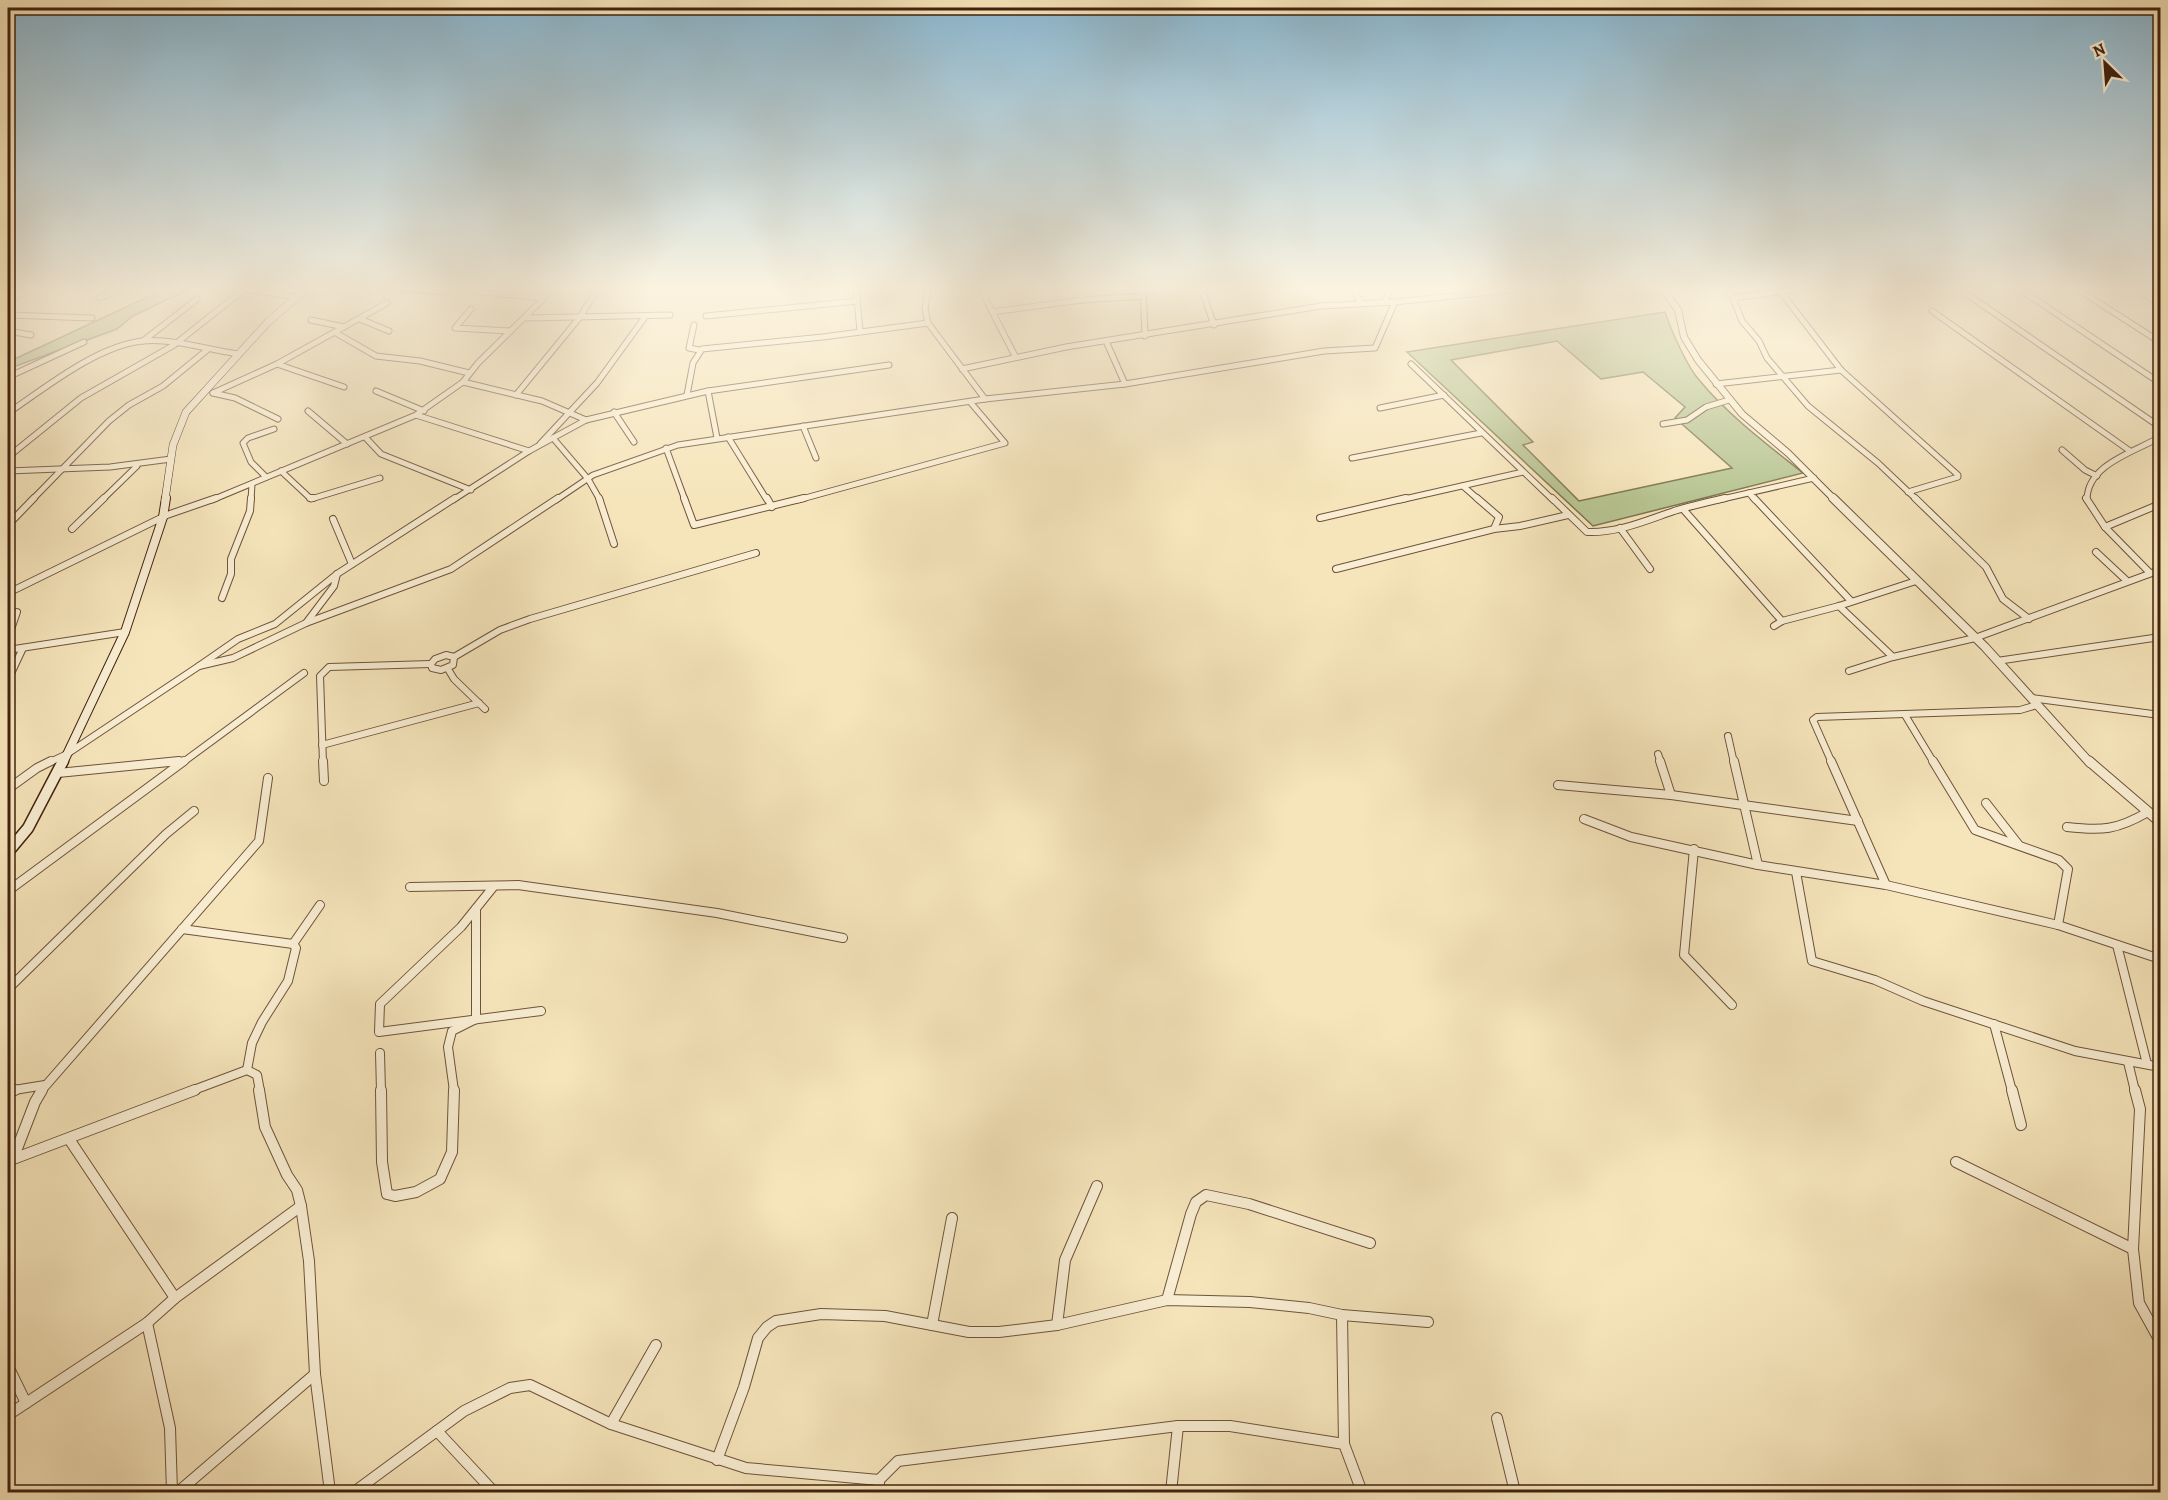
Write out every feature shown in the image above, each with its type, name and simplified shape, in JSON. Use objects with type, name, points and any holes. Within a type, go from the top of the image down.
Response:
[{"type":"main road","points":[[8,852],[28,828],[58,773],[125,632],[163,517],[171,459],[180,424],[201,393],[235,358]]},
{"type":"street","points":[[8,377],[49,358]]},
{"type":"street","points":[[8,413],[52,383],[97,358]]},
{"type":"street","points":[[8,457],[81,398],[151,358]]},
{"type":"street","points":[[8,525],[109,421],[129,405],[158,390],[197,358]]},
{"type":"street","points":[[213,393],[288,358]]},
{"type":"street","points":[[394,358],[420,361],[469,372]]},
{"type":"street","points":[[8,593],[163,517],[252,484],[416,415],[463,382],[483,358]]},
{"type":"street","points":[[516,395],[546,358]]},
{"type":"street","points":[[538,446],[550,431],[572,412],[615,358]]},
{"type":"street","points":[[687,395],[696,358]]},
{"type":"street","points":[[954,358],[985,399]]},
{"type":"street","points":[[962,369],[1007,358]]},
{"type":"street","points":[[1114,358],[1125,384]]},
{"type":"street","points":[[199,666],[233,658],[306,623],[451,569],[588,479],[616,465],[666,448],[717,438],[985,399],[1125,384],[1282,358]]},
{"type":"street","points":[[1698,358],[1729,400],[1814,478],[1975,638],[2089,762],[2160,822]]},
{"type":"street","points":[[1767,358],[1808,406],[1878,463],[1978,558],[1986,567],[2003,599],[2029,619]]},
{"type":"street","points":[[1832,358],[1841,370],[1958,475],[1958,477],[1908,492]]},
{"type":"street","points":[[1995,358],[2130,452]]},
{"type":"street","points":[[2060,358],[2160,427]]},
{"type":"street","points":[[2123,358],[2160,383]]},
{"type":"street","points":[[277,364],[344,387]]},
{"type":"street","points":[[1411,364],[1587,532],[1620,528],[1683,509],[1814,478]]},
{"type":"street","points":[[8,789],[37,768],[67,754],[238,639],[282,619],[337,573],[471,490],[529,451],[586,420],[708,391],[889,365]]},
{"type":"street","points":[[1716,384],[1841,370]]},
{"type":"street","points":[[463,382],[572,412],[586,420]]},
{"type":"street","points":[[376,391],[424,411]]},
{"type":"street","points":[[708,391],[717,438]]},
{"type":"street","points":[[201,393],[235,398],[278,419]]},
{"type":"street","points":[[1380,408],[1444,395]]},
{"type":"street","points":[[1663,424],[1687,420],[1706,407],[1729,400]]},
{"type":"street","points":[[666,448],[694,525],[772,507],[1005,443],[971,402]]},
{"type":"street","points":[[308,411],[346,444]]},
{"type":"street","points":[[614,412],[634,442]]},
{"type":"street","points":[[416,415],[529,451]]},
{"type":"street","points":[[803,426],[816,459]]},
{"type":"street","points":[[266,477],[252,462],[243,442],[274,429]]},
{"type":"street","points":[[1352,458],[1481,433]]},
{"type":"street","points":[[2150,573],[2105,527],[2086,498],[2097,476],[2110,460],[2145,447],[2160,436]]},
{"type":"street","points":[[365,437],[381,454],[471,490]]},
{"type":"street","points":[[728,437],[772,507]]},
{"type":"street","points":[[553,438],[588,479],[603,505],[614,544]]},
{"type":"street","points":[[2062,450],[2085,470],[2097,476]]},
{"type":"street","points":[[8,471],[137,465],[171,459]]},
{"type":"street","points":[[72,529],[137,465]]},
{"type":"street","points":[[281,471],[311,499],[380,478]]},
{"type":"street","points":[[1320,518],[1372,508],[1397,499],[1463,486],[1474,481],[1523,472]]},
{"type":"street","points":[[222,598],[231,574],[231,559],[250,512],[252,484]]},
{"type":"street","points":[[1463,486],[1499,517],[1494,529]]},
{"type":"street","points":[[1749,493],[1851,601]]},
{"type":"street","points":[[2105,527],[2160,504]]},
{"type":"street","points":[[1683,509],[1782,621]]},
{"type":"street","points":[[1336,569],[1494,529],[1520,526],[1568,515]]},
{"type":"street","points":[[333,519],[352,564]]},
{"type":"street","points":[[1620,528],[1650,569]]},
{"type":"street","points":[[2096,552],[2126,580]]},
{"type":"street","points":[[324,781],[319,681],[320,676],[329,667],[431,664],[442,656],[454,657],[500,630],[530,619],[756,553]]},
{"type":"street","points":[[1849,670],[1975,638],[2126,580],[2160,570]]},
{"type":"street","points":[[306,623],[334,586],[337,573]]},
{"type":"street","points":[[1774,626],[1782,621],[1839,606],[1916,581]]},
{"type":"street","points":[[1839,606],[1893,657]]},
{"type":"street","points":[[8,638],[17,612]]},
{"type":"street","points":[[8,650],[125,632]]},
{"type":"street","points":[[1997,662],[2160,637]]},
{"type":"street","points":[[8,681],[23,648]]},
{"type":"street","points":[[431,664],[432,668],[437,671],[448,669],[455,662],[454,657]]},
{"type":"street","points":[[448,669],[454,679],[485,708]]},
{"type":"street","points":[[8,891],[304,673]]},
{"type":"street","points":[[1886,885],[1814,720],[1816,717],[2020,710],[2034,701],[2160,715]]},
{"type":"street","points":[[322,745],[479,703]]},
{"type":"street","points":[[1905,715],[1970,825],[1983,835],[2018,844],[2059,860],[2068,869],[2058,925]]},
{"type":"street","points":[[1728,736],[1758,865]]},
{"type":"street","points":[[1658,754],[1671,795]]},
{"type":"street","points":[[58,773],[185,761]]},
{"type":"street","points":[[10,1160],[35,1102],[45,1085],[126,989],[259,841],[268,778]]},
{"type":"street","points":[[1558,785],[1671,795],[1858,822]]},
{"type":"street","points":[[1986,803],[2018,844]]},
{"type":"street","points":[[8,989],[166,834],[194,811]]},
{"type":"street","points":[[2067,827],[2110,831],[2121,828],[2148,812]]},
{"type":"street","points":[[1584,819],[1618,834],[1758,865],[1886,885],[2058,925],[2160,959]]},
{"type":"street","points":[[1694,849],[1684,955],[1732,1005]]},
{"type":"street","points":[[1796,872],[1812,961],[1875,980],[1923,1001],[2075,1051],[2160,1067]]},
{"type":"street","points":[[410,887],[518,885],[717,913],[843,938]]},
{"type":"street","points":[[494,886],[461,927],[380,1004],[379,1032],[541,1011]]},
{"type":"street","points":[[293,944],[320,905]]},
{"type":"street","points":[[476,909],[476,1019]]},
{"type":"street","points":[[182,929],[293,944]]},
{"type":"street","points":[[247,1070],[248,1052],[255,1032],[289,979],[296,948],[293,944]]},
{"type":"street","points":[[2118,945],[2147,1064]]},
{"type":"street","points":[[380,1053],[382,1162],[387,1194],[396,1196],[416,1192],[440,1179],[452,1152],[454,1090],[448,1047],[452,1031],[476,1019]]},
{"type":"street","points":[[1994,1024],[2021,1125]]},
{"type":"street","points":[[2128,1062],[2140,1109],[2133,1248],[2139,1303],[2160,1341]]},
{"type":"street","points":[[10,1160],[247,1070],[254,1072],[257,1076],[265,1127],[287,1175],[297,1190],[301,1206],[309,1261],[315,1374],[330,1492]]},
{"type":"street","points":[[8,1091],[45,1085]]},
{"type":"street","points":[[69,1139],[175,1298]]},
{"type":"street","points":[[1956,1162],[2133,1248]]},
{"type":"street","points":[[1056,1325],[1065,1260],[1097,1186]]},
{"type":"street","points":[[1167,1300],[1191,1214],[1196,1202],[1206,1195],[1249,1204],[1370,1243]]},
{"type":"street","points":[[8,1415],[147,1323],[175,1298],[301,1206]]},
{"type":"street","points":[[932,1325],[952,1218]]},
{"type":"street","points":[[717,1460],[744,1387],[758,1338],[767,1327],[776,1321],[820,1314],[885,1316],[969,1332],[999,1332],[1056,1325],[1167,1300],[1250,1302],[1309,1308],[1342,1315],[1428,1322]]},
{"type":"street","points":[[1342,1315],[1344,1444],[1362,1492]]},
{"type":"street","points":[[147,1323],[170,1428],[172,1492]]},
{"type":"street","points":[[611,1425],[656,1345]]},
{"type":"street","points":[[8,1366],[26,1403]]},
{"type":"street","points":[[178,1492],[315,1374]]},
{"type":"street","points":[[354,1492],[486,1398],[519,1385],[530,1385],[611,1425],[746,1468],[879,1480]]},
{"type":"street","points":[[1497,1418],[1515,1492]]},
{"type":"street","points":[[879,1492],[879,1480],[898,1461],[1178,1425],[1230,1426],[1344,1444]]},
{"type":"street","points":[[1171,1492],[1178,1425]]},
{"type":"street","points":[[437,1431],[494,1492]]},
{"type":"green space","points":[[17,358],[38,358],[8,369],[8,362]]},
{"type":"green space","points":[[1413,358],[1462,358],[1451,360],[1533,442],[1523,445],[1579,501],[1732,468],[1675,418],[1685,407],[1643,372],[1601,379],[1577,358],[1685,358],[1695,375],[1711,394],[1736,418],[1803,473],[1593,526]]}]
